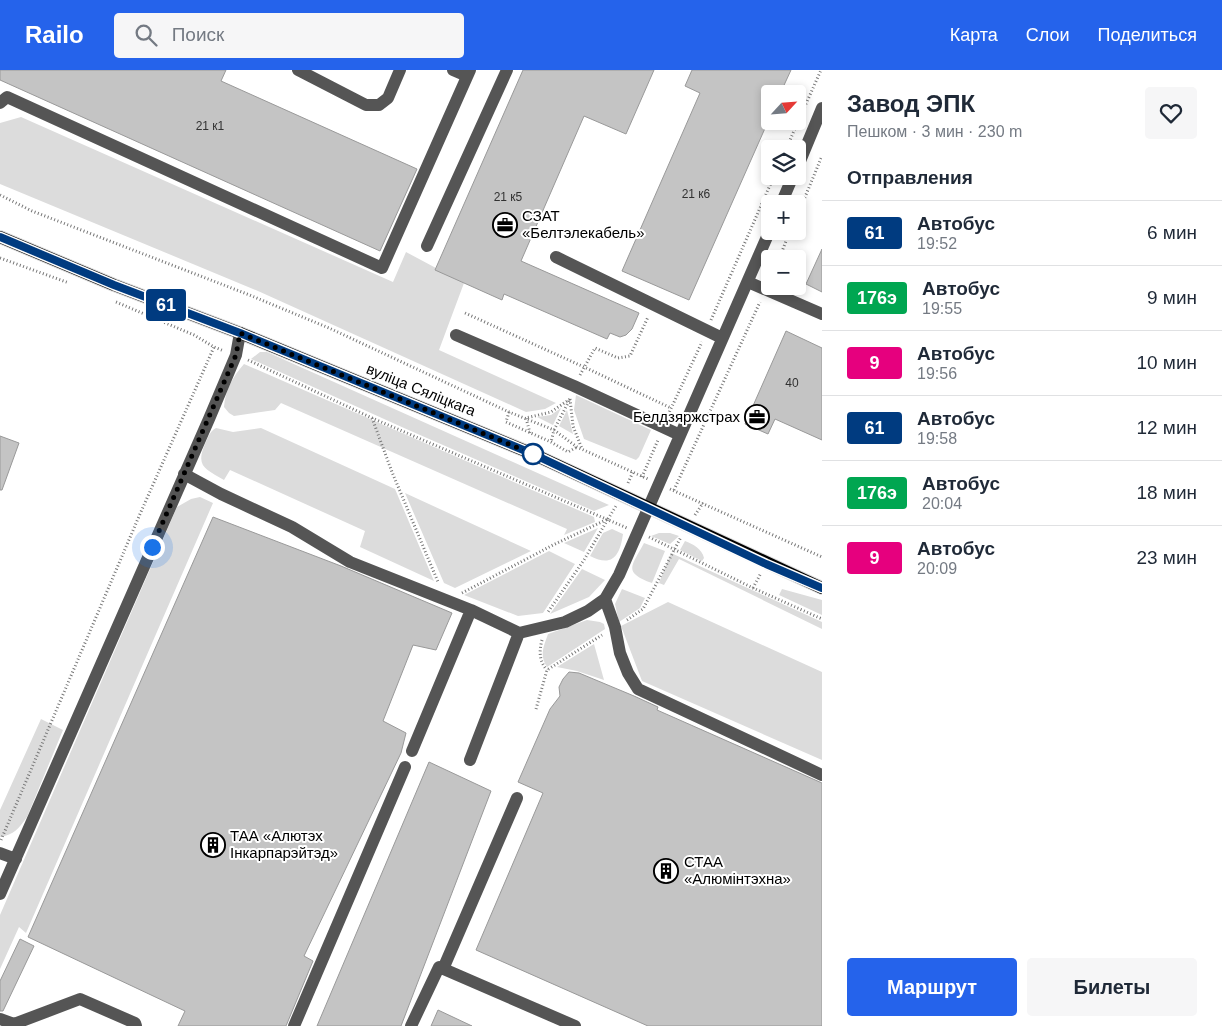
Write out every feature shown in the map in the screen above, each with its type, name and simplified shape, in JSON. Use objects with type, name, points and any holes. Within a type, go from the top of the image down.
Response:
[{"type":"main road","name":"вуліца Сяліцкага","points":[[0,237],[114,285],[240,333],[533,454],[822,588]]},
{"type":"lane","points":[[298,70],[366,106],[378,105],[388,98],[400,70]]},
{"type":"lane","points":[[0,103],[8,97],[382,268],[469,73],[453,70]]},
{"type":"lane","points":[[427,246],[507,70]]},
{"type":"lane","points":[[806,147],[822,108]]},
{"type":"lane","points":[[184,474],[292,528],[350,562],[471,610],[519,632],[565,622],[588,611],[605,599],[619,575],[766,240]]},
{"type":"lane","points":[[556,257],[722,338]]},
{"type":"lane","points":[[748,282],[761,288]]},
{"type":"lane","points":[[778,295],[822,314]]},
{"type":"lane","points":[[0,894],[236,355],[240,333]]},
{"type":"lane","points":[[456,335],[574,386],[680,435]]},
{"type":"lane","points":[[605,599],[615,627],[620,653],[628,673],[638,689],[822,775]]},
{"type":"lane","points":[[412,751],[471,610]]},
{"type":"lane","points":[[470,760],[519,632]]},
{"type":"lane","points":[[294,1026],[405,767]]},
{"type":"lane","points":[[443,968],[517,798]]},
{"type":"lane","points":[[0,853],[16,859]]},
{"type":"lane","points":[[412,1026],[439,967],[575,1026]]},
{"type":"lane","points":[[0,1018],[14,1024],[80,999],[135,1023],[136,1026]]},
{"type":"path","points":[[790,140],[821,70]]},
{"type":"path","points":[[806,195],[822,156]]},
{"type":"path","points":[[0,195],[32,212],[247,294],[329,328],[509,412],[554,430],[577,447],[822,557]]},
{"type":"path","points":[[0,258],[74,285]]},
{"type":"path","points":[[674,490],[764,295]]},
{"type":"path","points":[[111,300],[194,335],[214,347],[236,355],[372,418],[637,532],[822,619]]},
{"type":"path","points":[[551,442],[554,430],[570,399],[574,386],[595,348],[618,358],[630,356],[654,304]]},
{"type":"path","points":[[465,313],[671,408]]},
{"type":"path","points":[[0,841],[140,514],[214,347]]},
{"type":"path","points":[[526,418],[551,412],[570,399]]},
{"type":"path","points":[[570,399],[573,426],[582,449]]},
{"type":"path","points":[[509,412],[506,422],[551,442],[568,452],[577,447]]},
{"type":"path","points":[[372,418],[392,472],[446,601],[553,545],[608,519]]},
{"type":"path","points":[[526,418],[530,433]]},
{"type":"path","points":[[547,670],[543,665],[539,651],[546,615],[584,560],[608,519]]},
{"type":"shaded area","points":[[21,117],[393,282],[406,252],[464,283],[439,350],[556,403],[545,409],[526,412],[258,291],[0,184],[0,123]]},
{"type":"shaded area","points":[[260,352],[267,352],[609,505],[594,511],[404,428],[251,359]]},
{"type":"shaded area","points":[[244,364],[594,517],[595,522],[564,535],[567,529],[281,403],[275,410],[234,416],[224,407],[226,395],[230,384]]},
{"type":"shaded area","points":[[576,395],[651,430],[636,460],[584,439],[574,410]]},
{"type":"shaded area","points":[[561,408],[553,425],[537,417],[551,415]]},
{"type":"shaded area","points":[[567,410],[573,434],[559,426]]},
{"type":"shaded area","points":[[216,428],[233,432],[261,428],[395,489],[434,581],[360,547],[365,531],[230,470],[224,480],[207,470],[202,463],[202,452],[209,435]]},
{"type":"shaded area","points":[[405,493],[531,551],[455,588],[444,583]]},
{"type":"shaded area","points":[[200,497],[213,503],[26,933],[19,927],[0,969],[0,915],[177,507],[191,499]]},
{"type":"shaded area","points":[[598,528],[584,552],[564,543]]},
{"type":"shaded area","points":[[612,529],[623,534],[620,548],[614,557],[604,561],[590,556],[603,533]]},
{"type":"shaded area","points":[[659,533],[670,533],[679,536],[670,544],[651,536]]},
{"type":"shaded area","points":[[685,541],[699,549],[704,558],[702,561],[680,550]]},
{"type":"shaded area","points":[[644,543],[665,551],[652,583],[636,575],[632,568]]},
{"type":"shaded area","points":[[549,551],[575,564],[543,613],[518,616],[464,595]]},
{"type":"shaded area","points":[[671,553],[822,622],[822,629],[679,559],[664,585],[659,583]]},
{"type":"shaded area","points":[[582,569],[605,580],[589,597],[550,614]]},
{"type":"shaded area","points":[[622,589],[645,598],[640,608],[619,622],[615,604]]},
{"type":"shaded area","points":[[782,589],[822,600],[822,615],[779,595]]},
{"type":"shaded area","points":[[668,602],[822,672],[822,760],[642,681],[621,626]]},
{"type":"shaded area","points":[[587,620],[604,624],[605,629],[547,667],[543,654],[548,634]]},
{"type":"shaded area","points":[[594,644],[604,680],[557,667]]},
{"type":"shaded area","points":[[41,719],[63,730],[27,817],[16,830],[9,835],[0,837],[0,810]]},
{"type":"building","points":[[0,70],[226,70],[221,81],[417,169],[380,251],[0,80]]},
{"type":"building","points":[[523,70],[654,70],[626,134],[584,116],[521,261],[639,313],[632,329],[626,335],[620,337],[610,333],[607,339],[504,294],[502,300],[435,270]]},
{"type":"building","points":[[692,70],[791,70],[784,85],[761,85],[761,130],[764,130],[689,300],[622,271],[700,93],[685,86]]},
{"type":"building","points":[[822,249],[822,292],[806,284]]},
{"type":"building","points":[[786,331],[822,348],[822,440],[775,419],[768,434],[745,424]]},
{"type":"building","points":[[0,436],[19,443],[2,490],[0,490]]},
{"type":"building","name":"ТАА «Алютэх Інкарпарэйтэд»","points":[[213,517],[341,566],[452,613],[436,650],[413,645],[383,721],[406,733],[401,753],[304,956],[313,961],[286,1026],[178,1026],[185,1011],[28,937]]},
{"type":"building","name":"СТАА «Алюмінтэхна»","points":[[569,672],[579,673],[634,696],[658,707],[657,710],[822,783],[822,1026],[648,1026],[476,950],[543,793],[518,782],[550,709],[560,696],[559,687]]},
{"type":"building","points":[[429,762],[491,791],[401,1026],[317,1026]]},
{"type":"building","points":[[20,939],[34,946],[3,1011],[0,1011],[0,981]]},
{"type":"building","points":[[438,1010],[472,1026],[431,1026]]},
{"type":"bus line","name":"61","points":[[0,237],[114,285],[240,333],[533,454],[766,564],[822,588]]},
{"type":"place","name":"СЗАТ «Белтэлекабель»","points":[[505,225]]},
{"type":"place","name":"Белдзяржстрах","points":[[757,417]]},
{"type":"place","name":"ТАА «Алютэх Інкарпарэйтэд»","points":[[213,845]]},
{"type":"place","name":"СТАА «Алюмінтэхна»","points":[[666,871]]},
{"type":"route","points":[[152,547],[236,355],[240,333],[533,454]]}]
